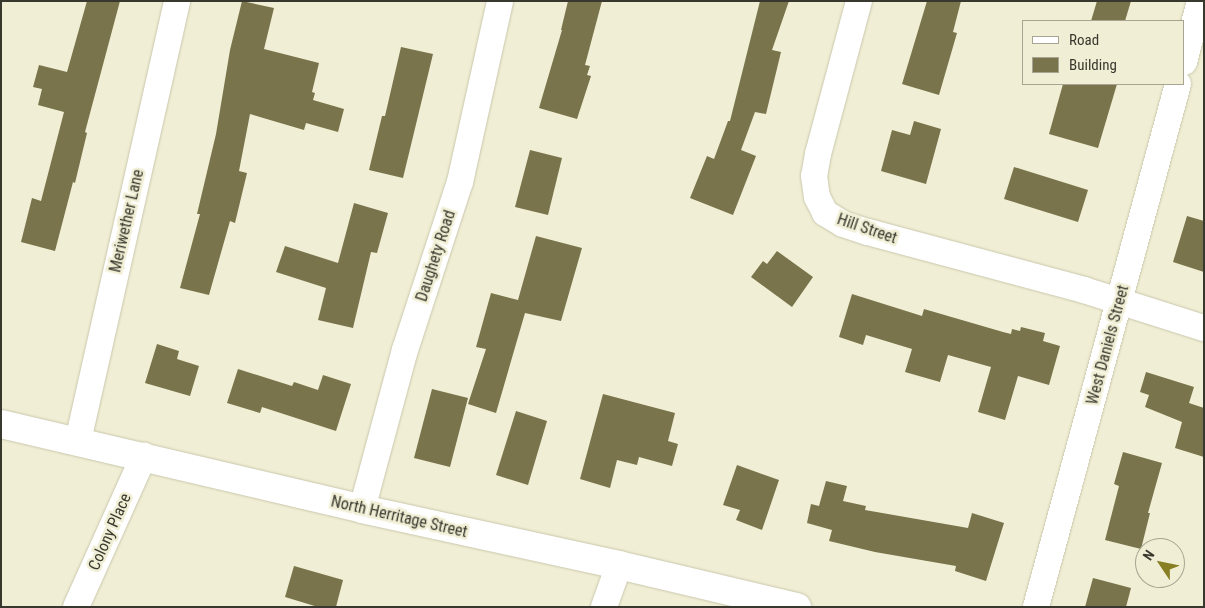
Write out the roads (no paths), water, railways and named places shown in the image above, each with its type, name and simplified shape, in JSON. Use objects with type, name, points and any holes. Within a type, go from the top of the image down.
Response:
[{"type":"street","name":"Meriwether Lane","points":[[78,441],[177,1]]},
{"type":"street","name":"Daughety Road","points":[[362,509],[406,350],[460,182],[500,1]]},
{"type":"street","name":"Hill Street","points":[[859,1],[816,169],[817,197],[825,213],[843,224],[868,232],[1120,302],[1204,328]]},
{"type":"street","points":[[1185,58],[1200,1]]},
{"type":"street","name":"West Daniels Street","points":[[1036,607],[1178,85]]},
{"type":"street","name":"North Herritage Street","points":[[1,424],[144,456],[362,509],[619,565],[797,607]]},
{"type":"street","name":"Colony Place","points":[[76,607],[144,456]]},
{"type":"street","points":[[604,607],[619,565]]}]
